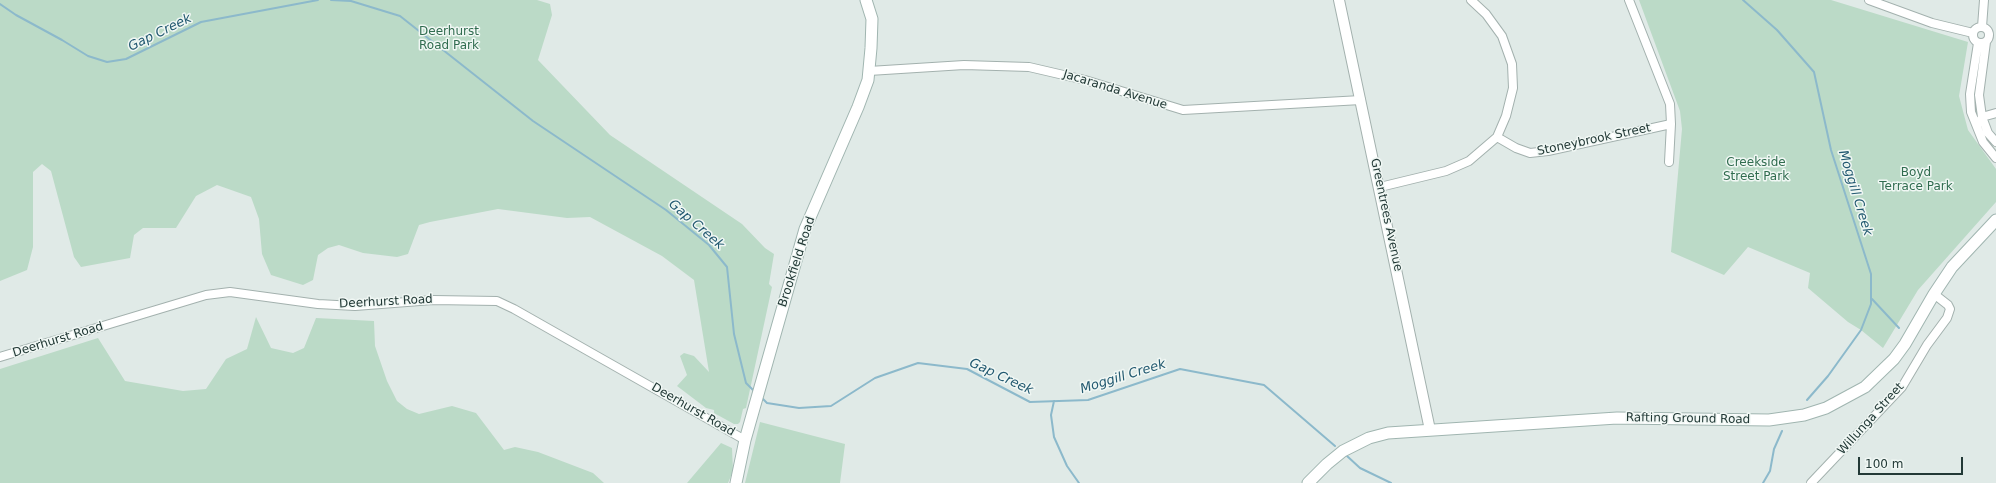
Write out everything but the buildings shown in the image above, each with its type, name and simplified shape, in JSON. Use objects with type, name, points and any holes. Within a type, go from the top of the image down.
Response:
[{"type":"main road","name":"Brookfield Road","points":[[736,483],[745,440],[751,424],[805,229],[858,107],[870,71],[872,19],[866,0]]},
{"type":"main road","name":"Rafting Ground Road","points":[[1308,483],[1327,464],[1343,452],[1362,441],[1388,433],[1617,418],[1781,419],[1804,415],[1841,401],[1855,393],[1877,376],[1905,344],[1934,294],[1963,253],[1996,220]]},
{"type":"street","name":"Greentrees Avenue","points":[[1339,0],[1380,187],[1430,430]]},
{"type":"street","points":[[1380,187],[1452,168],[1469,161],[1497,137],[1506,116],[1513,88],[1512,64],[1502,36],[1486,14],[1471,0]]},
{"type":"street","points":[[1629,0],[1670,104],[1671,124],[1669,162]]},
{"type":"street","points":[[1869,0],[1932,23],[1972,33]]},
{"type":"street","points":[[1982,27],[1984,0]]},
{"type":"street","points":[[1972,33],[1976,28],[1982,27],[1988,30],[1979,95],[1982,117],[1992,131],[1996,142]]},
{"type":"street","points":[[1972,33],[1974,40],[1987,40]]},
{"type":"street","points":[[1987,40],[1970,94],[1971,112],[1976,128],[1983,142],[1996,158]]},
{"type":"street","name":"Jacaranda Avenue","points":[[870,71],[964,65],[1029,66],[1085,80],[1183,110],[1361,100]]},
{"type":"street","points":[[1976,128],[1982,117],[1996,113]]},
{"type":"street","name":"Stoneybrook Street","points":[[1497,137],[1516,148],[1530,153],[1548,151],[1671,124]]},
{"type":"street","points":[[1976,128],[1992,131]]},
{"type":"street","name":"Deerhurst Road","points":[[0,357],[163,310],[206,295],[230,292],[318,304],[355,306],[433,300],[497,301],[514,309],[745,440]]},
{"type":"street","name":"Willunga Street","points":[[1811,483],[1902,387],[1927,345],[1948,318],[1950,309],[1948,305],[1934,294]]},
{"type":"green space","name":"Deerhurst Road Park","points":[[0,0],[537,0],[550,4],[552,15],[538,60],[610,135],[742,224],[765,248],[774,254],[769,284],[772,287],[746,408],[743,409],[740,422],[738,424],[734,424],[714,413],[714,410],[706,408],[677,386],[687,375],[680,356],[684,353],[694,356],[709,372],[694,280],[662,256],[590,217],[567,218],[498,209],[430,222],[419,225],[408,254],[397,257],[363,253],[339,245],[328,248],[318,255],[313,280],[303,285],[271,275],[262,254],[259,219],[251,197],[217,185],[196,196],[176,228],[143,228],[134,235],[130,258],[81,267],[74,257],[51,171],[42,164],[33,172],[33,247],[27,270],[0,281]]},
{"type":"green space","points":[[1639,0],[1831,0],[1968,42],[1959,96],[1968,130],[1996,169],[1996,202],[1918,290],[1883,348],[1861,330],[1848,322],[1808,288],[1810,273],[1748,247],[1724,275],[1671,252],[1682,129],[1680,111]]},
{"type":"green space","points":[[256,317],[271,348],[293,353],[304,348],[316,318],[374,321],[375,346],[387,381],[397,401],[407,409],[419,414],[452,406],[476,413],[504,450],[515,447],[538,452],[593,473],[604,483],[0,483],[0,369],[98,338],[125,381],[183,391],[206,389],[226,359],[247,349]]},
{"type":"green space","points":[[760,422],[845,444],[840,483],[745,483]]},
{"type":"green space","points":[[721,443],[732,448],[733,471],[728,483],[687,483]]},
{"type":"waterway","name":"Gap Creek","points":[[0,4],[16,15],[88,56],[107,62],[126,59],[201,22],[318,0]]},
{"type":"waterway","name":"Gap Creek","points":[[331,0],[351,1],[400,16],[533,121],[666,210],[709,245],[727,267],[734,334],[746,383],[755,392]]},
{"type":"waterway","name":"Moggill Creek","points":[[1743,0],[1777,30],[1814,72],[1831,150],[1871,274],[1871,304],[1861,330],[1828,376],[1807,400]]},
{"type":"waterway","points":[[1872,299],[1899,328]]},
{"type":"waterway","name":"Gap Creek","points":[[761,397],[767,403],[799,408],[831,406],[875,378],[918,363],[967,369],[1030,402],[1088,400],[1180,369],[1264,385],[1335,446]]},
{"type":"waterway","name":"Moggill Creek","points":[[1054,401],[1051,415],[1054,437],[1067,466],[1079,483]]},
{"type":"waterway","name":"Moggill Creek","points":[[1763,483],[1770,471],[1774,449],[1782,431]]},
{"type":"waterway","name":"Moggill Creek","points":[[1347,456],[1360,468],[1391,483]]},
{"type":"park label","name":"Creekside Street Park","points":[[1756,170]]},
{"type":"park label","name":"Boyd Terrace Park","points":[[1916,180]]}]
